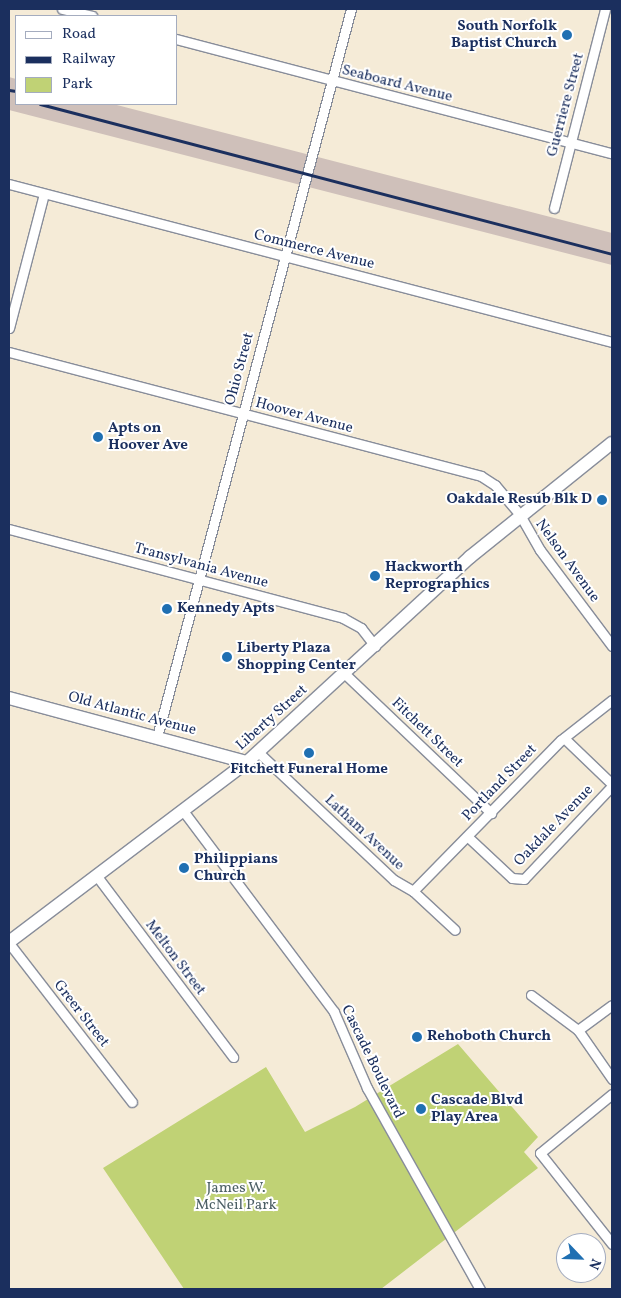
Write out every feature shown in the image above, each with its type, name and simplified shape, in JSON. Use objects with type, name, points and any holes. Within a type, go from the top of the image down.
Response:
[{"type":"main road","name":"Liberty Street","points":[[9,942],[96,875],[184,812],[247,762],[520,514],[611,447]]},
{"type":"main road","name":"Old Atlantic Avenue","points":[[9,698],[247,762]]},
{"type":"street","points":[[62,9],[87,15]]},
{"type":"street","name":"Ohio Street","points":[[157,737],[351,9]]},
{"type":"street","name":"Guerriere Street","points":[[554,208],[605,9]]},
{"type":"street","name":"Seaboard Avenue","points":[[178,40],[612,153]]},
{"type":"street","name":"Commerce Avenue","points":[[9,184],[612,342]]},
{"type":"street","points":[[9,328],[44,194]]},
{"type":"street","name":"Hoover Avenue","points":[[9,352],[481,476],[495,485],[520,514]]},
{"type":"street","name":"Nelson Avenue","points":[[520,514],[540,550],[612,646]]},
{"type":"street","name":"Transylvania Avenue","points":[[9,529],[342,618],[361,628],[375,646]]},
{"type":"street","name":"Fitchett Street","points":[[345,674],[491,812]]},
{"type":"street","name":"Portland Street","points":[[413,891],[564,738],[612,700]]},
{"type":"street","name":"Oakdale Avenue","points":[[468,836],[512,878],[524,879],[612,784],[564,738]]},
{"type":"street","name":"Latham Avenue","points":[[258,752],[394,880],[413,891],[455,930]]},
{"type":"street","name":"Cascade Boulevard","points":[[184,812],[334,1012],[367,1088],[480,1289]]},
{"type":"street","name":"Melton Street","points":[[96,875],[233,1057]]},
{"type":"street","name":"Greer Street","points":[[9,942],[132,1102]]},
{"type":"street","points":[[531,995],[578,1030],[612,1079]]},
{"type":"street","points":[[578,1030],[612,1005]]},
{"type":"street","points":[[612,1094],[540,1153],[612,1244]]},
{"type":"shaded area","points":[[9,77],[15,79],[15,105],[117,105],[612,233],[612,265],[9,110]]},
{"type":"green space","name":"James W. McNeil Park","points":[[458,1044],[538,1137],[524,1152],[538,1168],[381,1289],[184,1289],[103,1168],[266,1067],[305,1132],[355,1107]]},
{"type":"railway","points":[[9,90],[15,91]]},
{"type":"railway","points":[[44,105],[612,254]]},
{"type":"place","name":"South Norfolk Baptist Church","points":[[567,35]]},
{"type":"place","name":"Apts on Hoover Ave","points":[[98,437]]},
{"type":"place","name":"Oakdale Resub Blk D","points":[[602,500]]},
{"type":"place","name":"Hackworth Reprographics","points":[[375,576]]},
{"type":"place","name":"Kennedy Apts","points":[[167,609]]},
{"type":"place","name":"Liberty Plaza Shopping Center","points":[[227,657]]},
{"type":"place","name":"Fitchett Funeral Home","points":[[309,753]]},
{"type":"place","name":"Philippians Church","points":[[184,868]]},
{"type":"place","name":"Rehoboth Church","points":[[417,1037]]},
{"type":"place","name":"Cascade Blvd Play Area","points":[[421,1109]]}]
